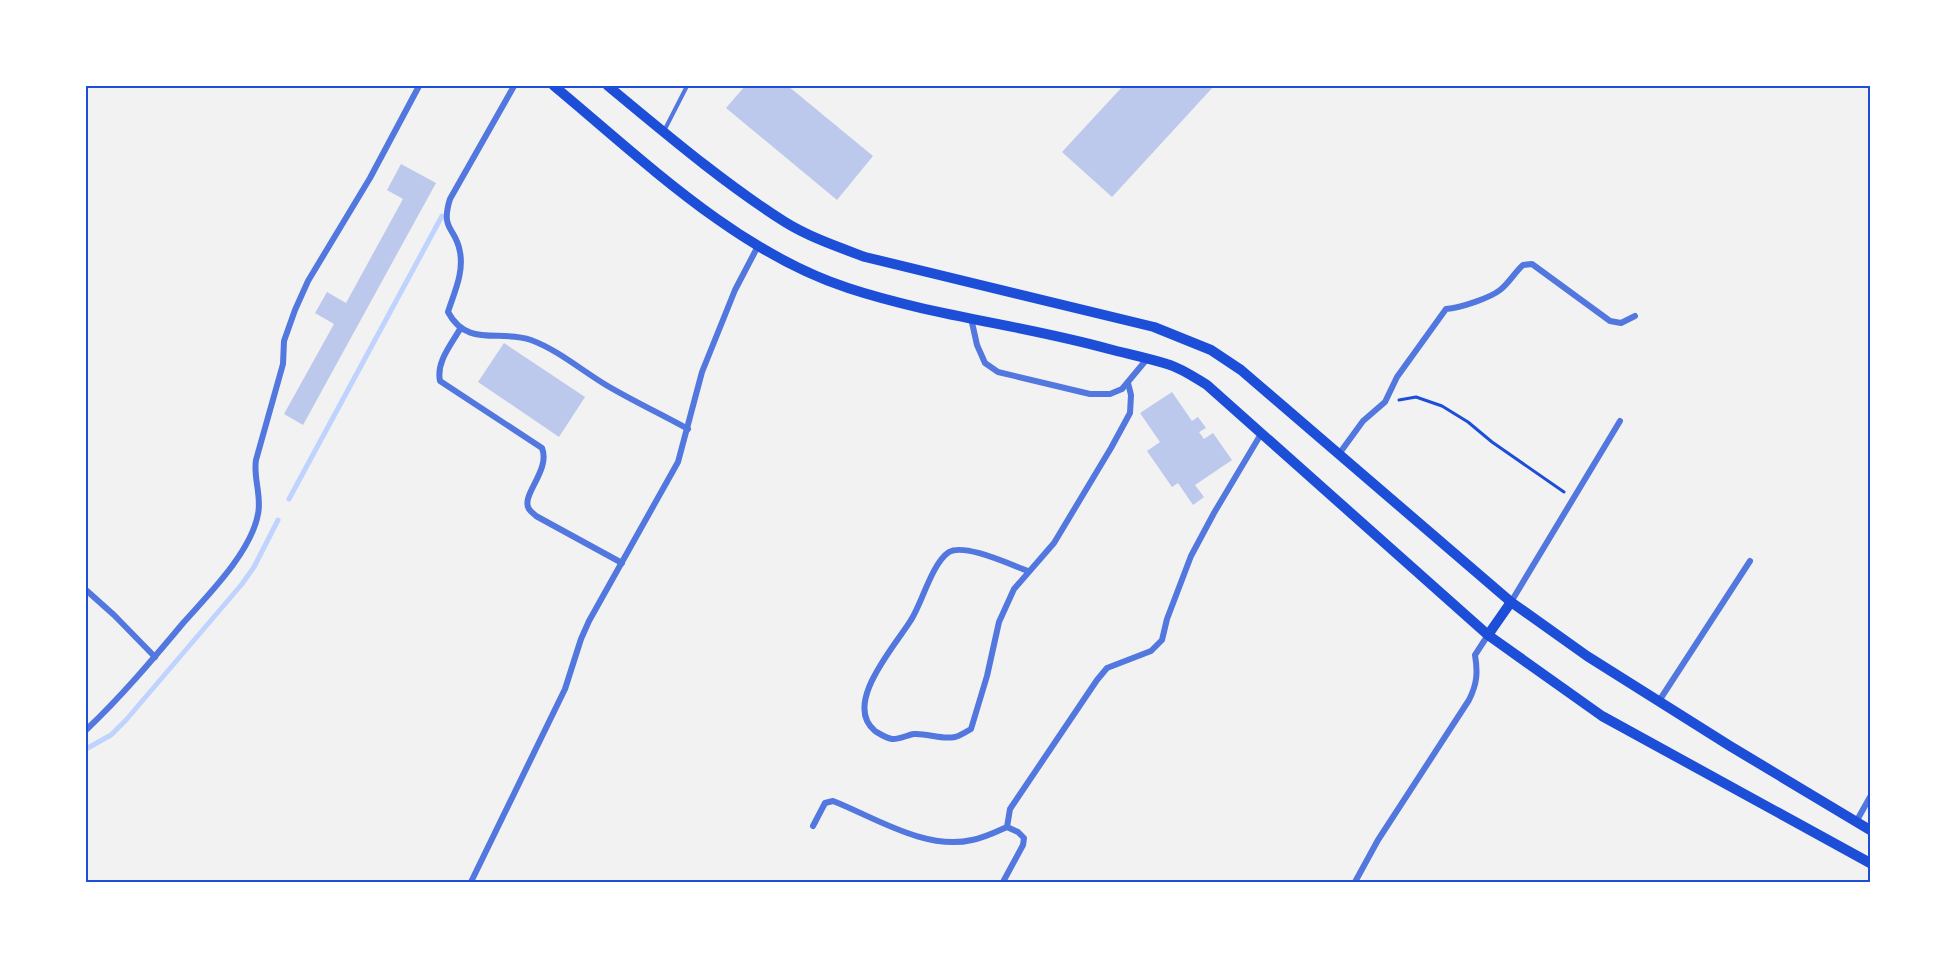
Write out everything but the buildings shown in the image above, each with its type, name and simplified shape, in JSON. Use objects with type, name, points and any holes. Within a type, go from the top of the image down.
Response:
[{"type":"main road","points":[[554,86],[682,193],[758,246],[812,276],[850,289],[971,318],[1068,337],[1168,364],[1198,379],[1488,635],[1602,716],[1870,863]]},
{"type":"main road","points":[[608,86],[744,195],[787,223],[839,248],[1154,327],[1211,350],[1242,370],[1511,602],[1587,656],[1870,830]]},
{"type":"main road","points":[[1488,635],[1511,602]]},
{"type":"street","points":[[86,730],[155,657],[243,549],[256,522],[259,498],[256,460],[283,364],[284,341],[295,310],[308,281],[370,178],[419,86]]},
{"type":"street","points":[[514,86],[450,199],[446,222],[460,252],[460,277],[448,312],[460,329],[489,336],[519,337],[539,343],[606,385],[688,429]]},
{"type":"street","points":[[471,882],[565,689],[589,621],[678,462],[706,362],[735,290],[758,246]]},
{"type":"street","points":[[1339,454],[1363,421],[1385,402],[1397,377],[1446,309],[1457,308],[1494,294],[1523,265],[1532,264],[1610,321],[1621,323],[1635,316]]},
{"type":"street","points":[[971,318],[977,345],[985,363],[998,372],[1090,394],[1110,394],[1122,389],[1147,359]]},
{"type":"street","points":[[460,329],[440,363],[440,381],[542,448],[545,456],[544,466],[527,502],[528,508],[536,516],[622,563]]},
{"type":"street","points":[[1028,572],[960,549],[949,553],[933,574],[913,617],[875,676],[864,700],[864,715],[869,726],[880,735],[893,739],[924,733],[954,737],[971,729],[987,676],[999,622],[1014,589],[1054,543],[1130,412],[1131,395],[1128,382]]},
{"type":"street","points":[[1511,602],[1620,421]]},
{"type":"street","points":[[1007,827],[1010,809],[1096,680],[1107,668],[1151,651],[1162,640],[1167,619],[1191,556],[1261,434]]},
{"type":"street","points":[[1659,701],[1750,561]]},
{"type":"street","points":[[86,590],[155,657]]},
{"type":"street","points":[[1354,882],[1378,840],[1469,700],[1477,684],[1478,670],[1475,655],[1488,635]]},
{"type":"street","points":[[1856,822],[1870,797]]},
{"type":"street","points":[[813,826],[825,803],[832,801],[892,828],[933,840],[959,842],[973,840],[1007,827],[1018,831],[1024,838],[1023,845],[1003,882]]},
{"type":"lane","points":[[664,131],[687,86]]},
{"type":"path","points":[[1385,402],[1416,396],[1442,406],[1468,422],[1492,442],[1573,498]]},
{"type":"waterway","points":[[289,499],[442,216]]},
{"type":"waterway","points":[[86,749],[111,735],[126,720],[242,584],[254,567],[278,520]]}]
